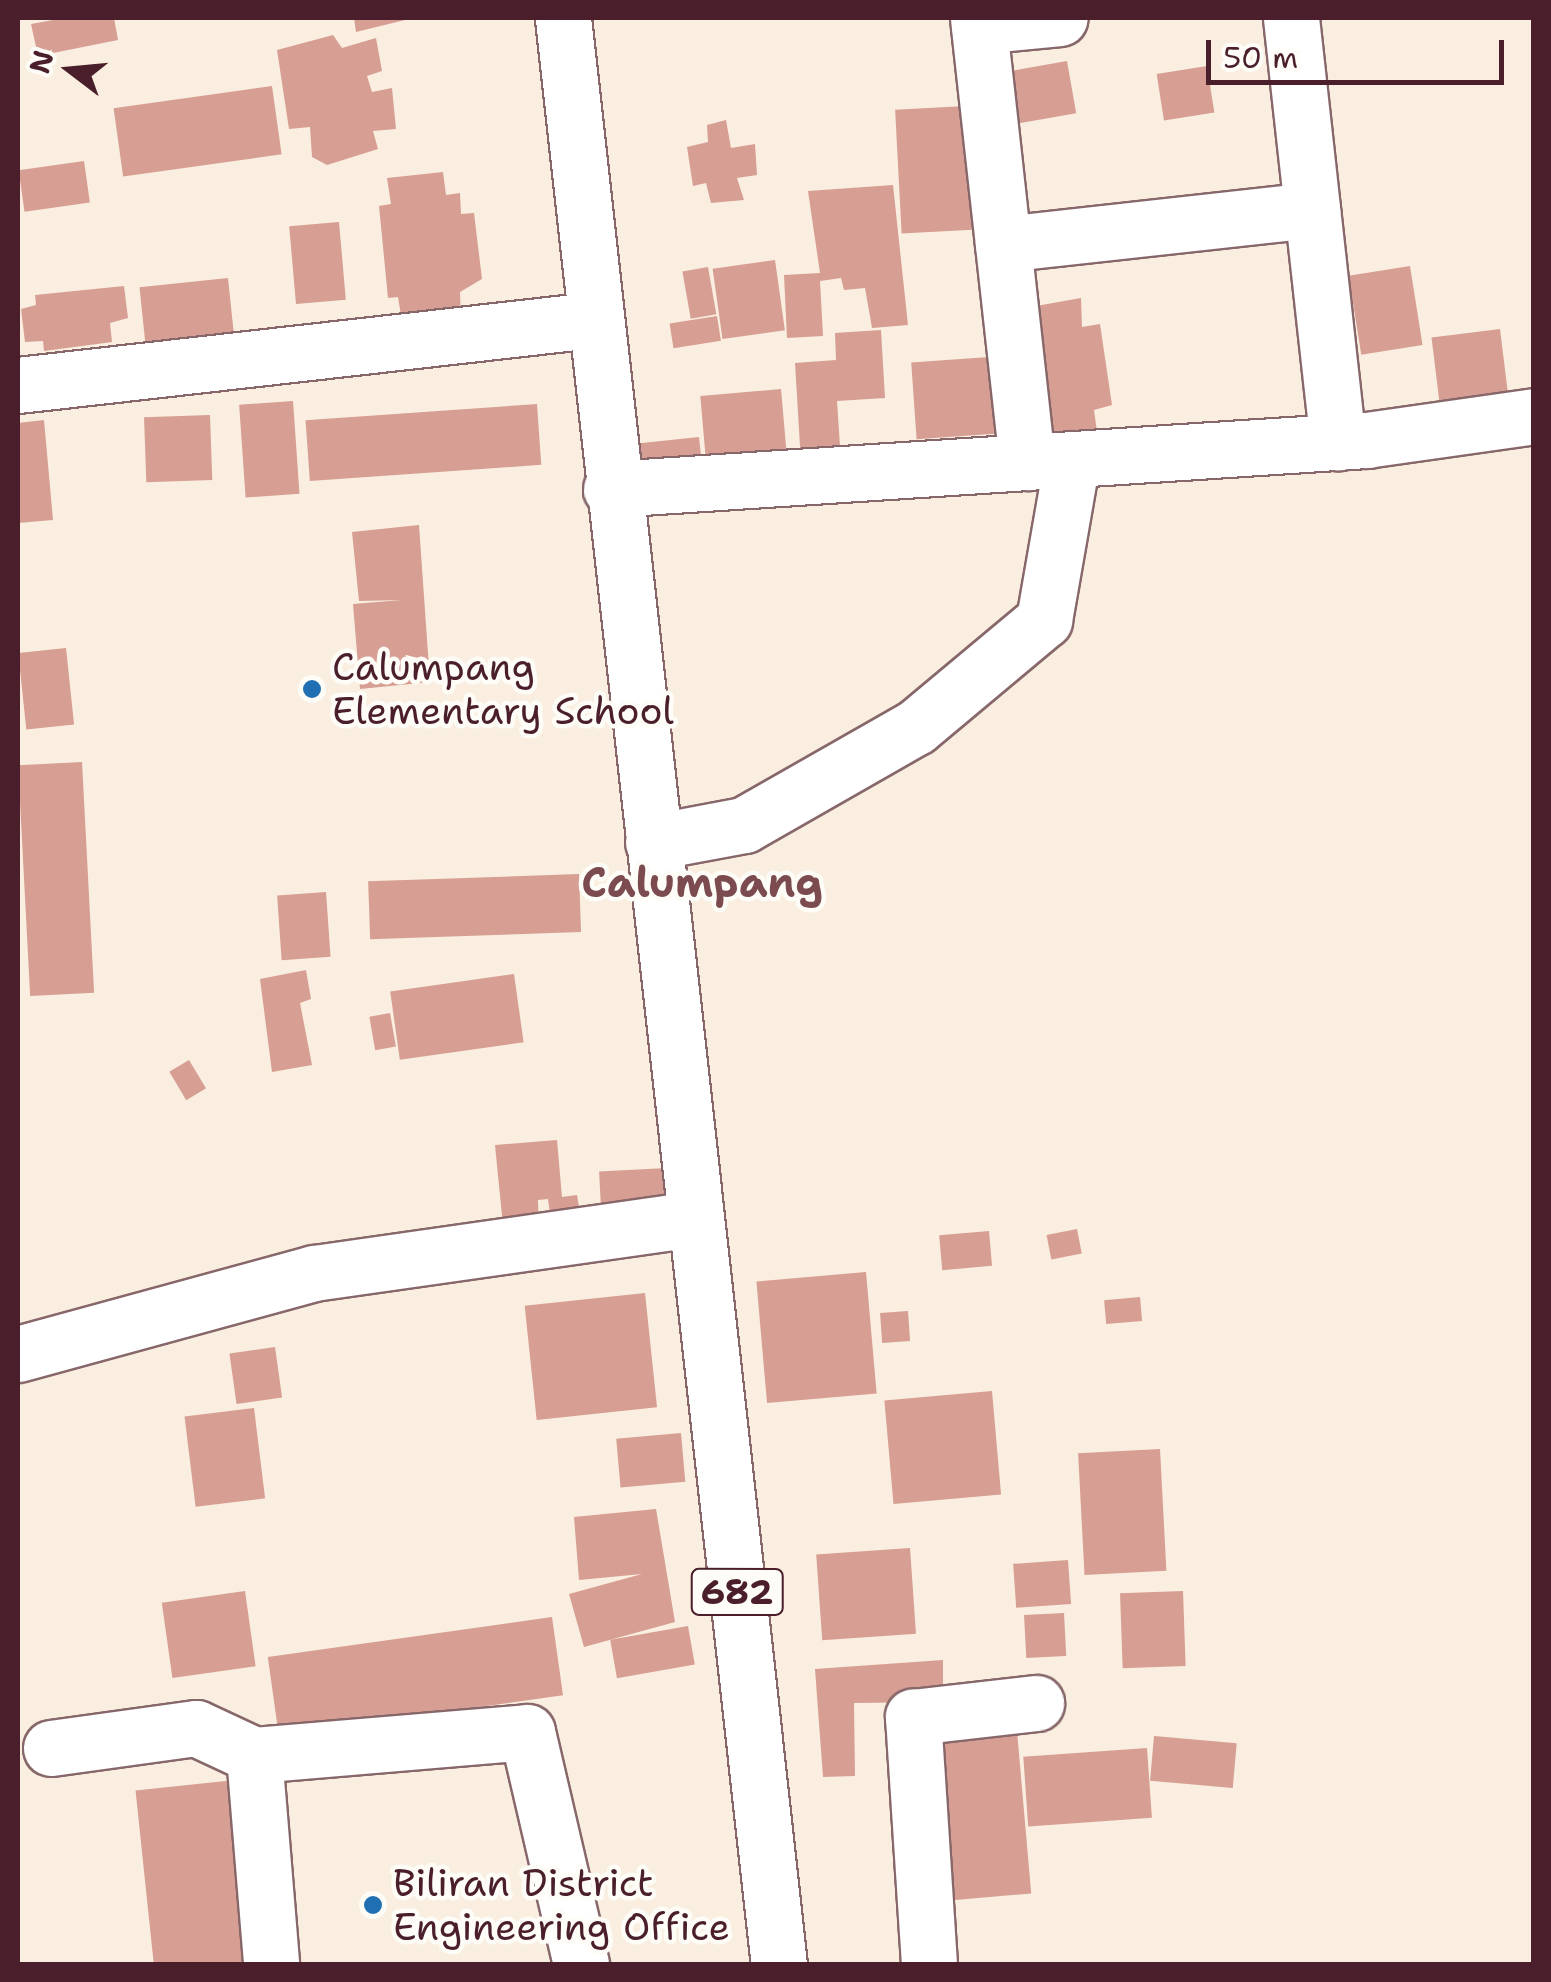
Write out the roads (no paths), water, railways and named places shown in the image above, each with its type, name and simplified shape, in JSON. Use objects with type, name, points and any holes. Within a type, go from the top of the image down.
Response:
[{"type":"street","name":"682","points":[[563,18],[592,320],[779,1964]]},
{"type":"street","points":[[653,842],[744,825],[916,727],[1044,620],[1049,461],[1003,244],[978,22],[1060,18]]},
{"type":"street","points":[[1291,18],[1338,442]]},
{"type":"street","points":[[1003,244],[1312,210]]},
{"type":"street","points":[[18,385],[592,320]]},
{"type":"street","points":[[611,489],[1338,442],[1534,416]]},
{"type":"street","points":[[18,1354],[314,1273],[694,1219]]},
{"type":"street","points":[[929,1964],[913,1717],[1036,1703]]},
{"type":"street","points":[[51,1748],[196,1728],[254,1755],[526,1732],[581,1964]]},
{"type":"street","points":[[254,1755],[271,1964]]},
{"type":"place","name":"Calumpang Elementary School","points":[[312,689]]},
{"type":"place","name":"Biliran District Engineering Office","points":[[373,1905]]},
{"type":"district","name":"Calumpang","points":[[702,882]]}]
